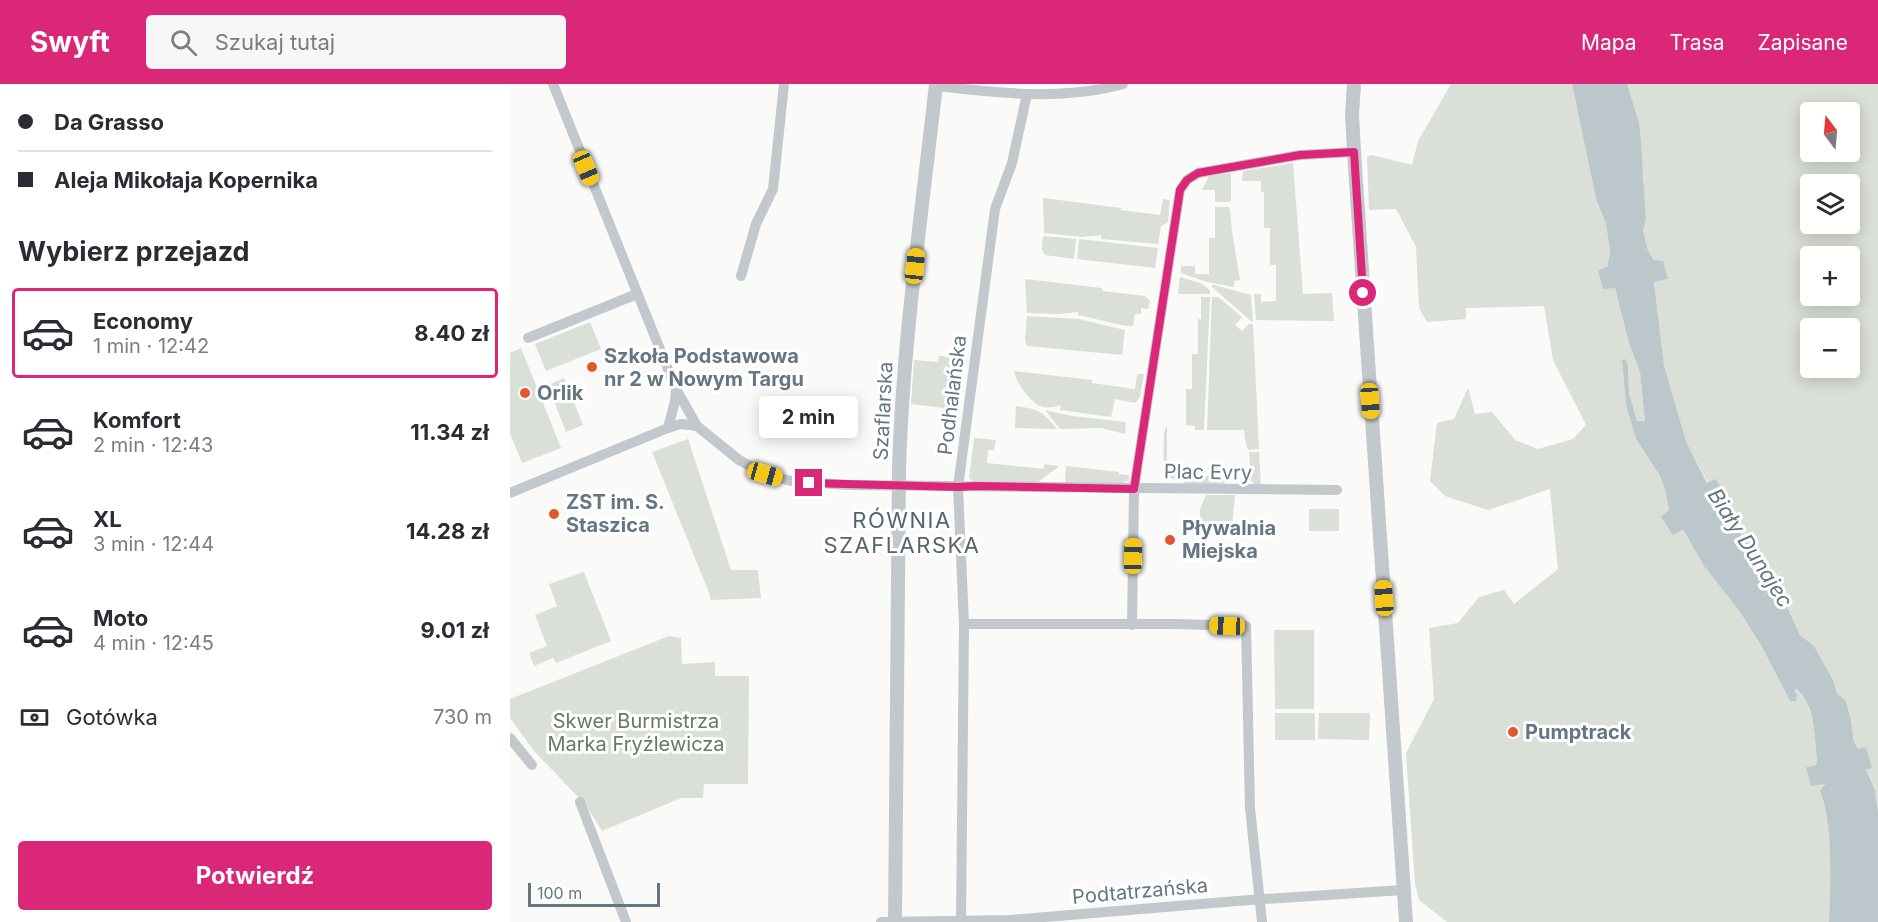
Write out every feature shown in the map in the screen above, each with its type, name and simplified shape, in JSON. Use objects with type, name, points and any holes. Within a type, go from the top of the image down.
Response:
[{"type":"street","points":[[553,84],[676,389],[697,426]]},
{"type":"street","points":[[741,276],[756,224],[772,189],[784,84]]},
{"type":"street","points":[[936,85],[1027,94],[1076,93],[1103,90],[1123,84]]},
{"type":"street","points":[[1354,84],[1352,114],[1354,152],[1406,922]]},
{"type":"street","name":"Szaflarska","points":[[895,922],[898,486],[906,354],[936,85]]},
{"type":"street","name":"Podhalańska","points":[[961,922],[964,624],[958,487],[995,209],[1012,163],[1027,94]]},
{"type":"street","points":[[1132,625],[1134,489],[1180,190],[1187,180],[1198,173],[1300,155],[1354,152]]},
{"type":"street","points":[[528,338],[637,294]]},
{"type":"street","points":[[668,428],[676,389]]},
{"type":"street","points":[[510,493],[668,428],[681,424],[697,426]]},
{"type":"street","name":"Plac Evry","points":[[697,426],[739,460],[765,474],[809,483],[958,487],[1337,490]]},
{"type":"street","points":[[964,624],[1246,626],[1250,808],[1262,922]]},
{"type":"street","points":[[510,738],[532,765]]},
{"type":"street","points":[[580,802],[626,922]]},
{"type":"street","name":"Podtatrzańska","points":[[881,922],[1010,920],[1260,899],[1403,890]]},
{"type":"green space","points":[[1451,84],[1572,84],[1596,199],[1606,224],[1610,252],[1607,267],[1598,270],[1615,287],[1629,343],[1640,372],[1645,421],[1637,421],[1629,393],[1628,366],[1622,360],[1626,405],[1636,439],[1660,476],[1669,510],[1683,528],[1704,566],[1740,612],[1762,647],[1790,701],[1795,689],[1807,704],[1813,721],[1817,759],[1816,765],[1806,767],[1825,783],[1821,791],[1830,837],[1829,922],[1447,922],[1419,900],[1415,884],[1406,753],[1434,699],[1429,628],[1458,623],[1479,597],[1504,590],[1514,604],[1558,569],[1550,489],[1488,510],[1445,496],[1430,481],[1437,423],[1454,419],[1468,388],[1475,414],[1492,412],[1515,440],[1538,449],[1573,439],[1586,425],[1553,360],[1544,306],[1466,308],[1466,319],[1427,322],[1419,308],[1416,247],[1396,209],[1369,210],[1367,157],[1372,155],[1412,165],[1418,141]]},
{"type":"green space","points":[[1627,84],[1878,84],[1878,812],[1875,790],[1866,770],[1866,747],[1858,749],[1854,742],[1846,701],[1837,693],[1833,680],[1814,646],[1800,635],[1789,611],[1748,545],[1727,514],[1715,505],[1725,497],[1708,483],[1686,441],[1664,365],[1654,282],[1668,279],[1648,251],[1643,230],[1646,220],[1644,179]]},
{"type":"green space","points":[[1293,163],[1303,294],[1332,293],[1334,321],[1256,320],[1254,294],[1261,294],[1261,302],[1276,301],[1276,265],[1270,265],[1270,228],[1264,228],[1264,192],[1261,192],[1261,181],[1242,181],[1243,171]]},
{"type":"green space","points":[[1231,173],[1231,201],[1215,202],[1215,190],[1202,190],[1209,176]]},
{"type":"green space","points":[[1043,198],[1160,215],[1163,199],[1170,200],[1168,222],[1161,226],[1158,244],[1101,239],[1101,235],[1082,237],[1044,233]]},
{"type":"green space","points":[[1215,207],[1230,209],[1240,280],[1234,281],[1234,287],[1207,282],[1181,273],[1181,266],[1195,266],[1195,274],[1209,274],[1209,238],[1215,238]]},
{"type":"green space","points":[[1043,236],[1076,239],[1074,259],[1045,255],[1042,249]]},
{"type":"green space","points":[[1079,239],[1158,248],[1155,268],[1077,259]]},
{"type":"green space","points":[[1180,277],[1200,283],[1210,290],[1210,294],[1178,294]]},
{"type":"green space","points":[[1025,279],[1102,288],[1102,291],[1145,296],[1150,301],[1148,309],[1141,308],[1141,314],[1135,314],[1133,326],[1078,315],[1078,312],[1027,313]]},
{"type":"green space","points":[[1211,286],[1251,295],[1253,321]]},
{"type":"green space","points":[[1201,297],[1210,297],[1204,430],[1195,430],[1195,426],[1186,425],[1186,389],[1192,389],[1192,354],[1198,354],[1198,319],[1201,319]]},
{"type":"green space","points":[[1212,297],[1218,297],[1242,317],[1235,325],[1242,331],[1249,324],[1253,324],[1259,449],[1248,450],[1244,430],[1207,430]]},
{"type":"green space","points":[[1027,316],[1079,319],[1125,330],[1122,355],[1027,346],[1025,339]]},
{"type":"green space","points":[[590,322],[601,349],[546,371],[535,344]]},
{"type":"green space","name":"Orlik","points":[[521,348],[561,448],[522,463],[510,433],[510,353]]},
{"type":"green space","points":[[939,356],[966,358],[955,438],[949,438],[952,409],[911,404],[914,360],[938,362]]},
{"type":"green space","points":[[1014,371],[1092,380],[1092,383],[1135,389],[1137,374],[1144,374],[1140,397],[1135,403],[1115,399],[1111,417],[1060,410],[1061,405],[1048,408],[1041,406],[1024,391]]},
{"type":"green space","points":[[564,378],[583,425],[566,432],[548,385]]},
{"type":"green space","points":[[1016,406],[1039,412],[1057,429],[1015,428]]},
{"type":"green space","points":[[1045,410],[1072,416],[1126,422],[1125,434],[1101,428],[1060,429]]},
{"type":"green space","points":[[1167,425],[1167,469],[1181,469],[1181,476],[1221,476],[1221,469],[1241,469],[1222,485],[1184,485],[1183,479],[1163,478],[1164,432]]},
{"type":"green space","points":[[974,438],[996,440],[994,450],[988,450],[987,463],[1044,469],[1044,464],[1058,467],[1037,483],[973,481],[969,478]]},
{"type":"green space","points":[[688,439],[731,570],[758,570],[761,598],[710,600],[710,595],[652,452]]},
{"type":"green space","points":[[1249,452],[1259,452],[1261,486],[1255,485],[1251,480]]},
{"type":"green space","points":[[1066,466],[1119,472],[1119,474],[1129,475],[1129,481],[1122,485],[1065,484]]},
{"type":"green space","points":[[1206,495],[1235,495],[1232,525],[1200,528],[1200,509]]},
{"type":"green space","points":[[1309,509],[1339,509],[1339,531],[1309,531]]},
{"type":"green space","points":[[584,572],[611,641],[556,663],[553,658],[534,666],[529,653],[547,646],[535,615],[557,606],[549,584]]},
{"type":"green space","points":[[1274,630],[1314,630],[1314,709],[1275,709]]},
{"type":"green space","name":"Skwer Burmistrza Marka Fryźlewicza","points":[[669,636],[681,638],[682,664],[715,662],[715,676],[749,676],[748,784],[704,784],[703,798],[681,798],[602,831],[586,805],[534,751],[510,718],[510,699]]},
{"type":"green space","points":[[1275,713],[1315,713],[1315,740],[1275,740]]},
{"type":"green space","points":[[1319,713],[1370,713],[1369,740],[1318,739]]},
{"type":"shaded area","points":[[1572,84],[1627,84],[1639,123],[1646,220],[1643,230],[1648,251],[1654,260],[1663,261],[1668,279],[1654,282],[1664,365],[1686,441],[1707,483],[1716,479],[1726,497],[1716,506],[1727,514],[1748,545],[1789,611],[1800,635],[1814,646],[1833,680],[1837,693],[1846,701],[1854,742],[1858,749],[1866,747],[1872,768],[1866,770],[1875,790],[1878,812],[1878,922],[1829,922],[1829,837],[1820,791],[1825,784],[1811,786],[1806,767],[1816,765],[1817,759],[1811,712],[1803,696],[1796,689],[1794,691],[1797,695],[1796,701],[1790,701],[1762,647],[1740,612],[1704,566],[1683,529],[1673,535],[1661,517],[1669,510],[1665,490],[1660,476],[1636,439],[1626,405],[1622,360],[1625,359],[1628,366],[1629,393],[1637,421],[1645,421],[1640,372],[1629,343],[1615,288],[1603,289],[1598,270],[1607,267],[1610,252],[1606,224],[1596,199]]},
{"type":"place","name":"Szkoła Podstawowa nr 2 w Nowym Targu","points":[[592,367]]},
{"type":"place","name":"Orlik","points":[[525,393]]},
{"type":"place","name":"ZST im. S. Staszica","points":[[554,514]]},
{"type":"place","name":"Pływalnia Miejska","points":[[1170,540]]},
{"type":"place","name":"Pumptrack","points":[[1513,732]]},
{"type":"district","name":"RÓWNIA SZAFLARSKA","points":[[902,533]]},
{"type":"route","points":[[809,483],[1134,489],[1180,190],[1187,180],[1198,173],[1300,155],[1354,152],[1363,293]]},
{"type":"water label","name":"Biały Dunajec","points":[[1750,548]]}]
